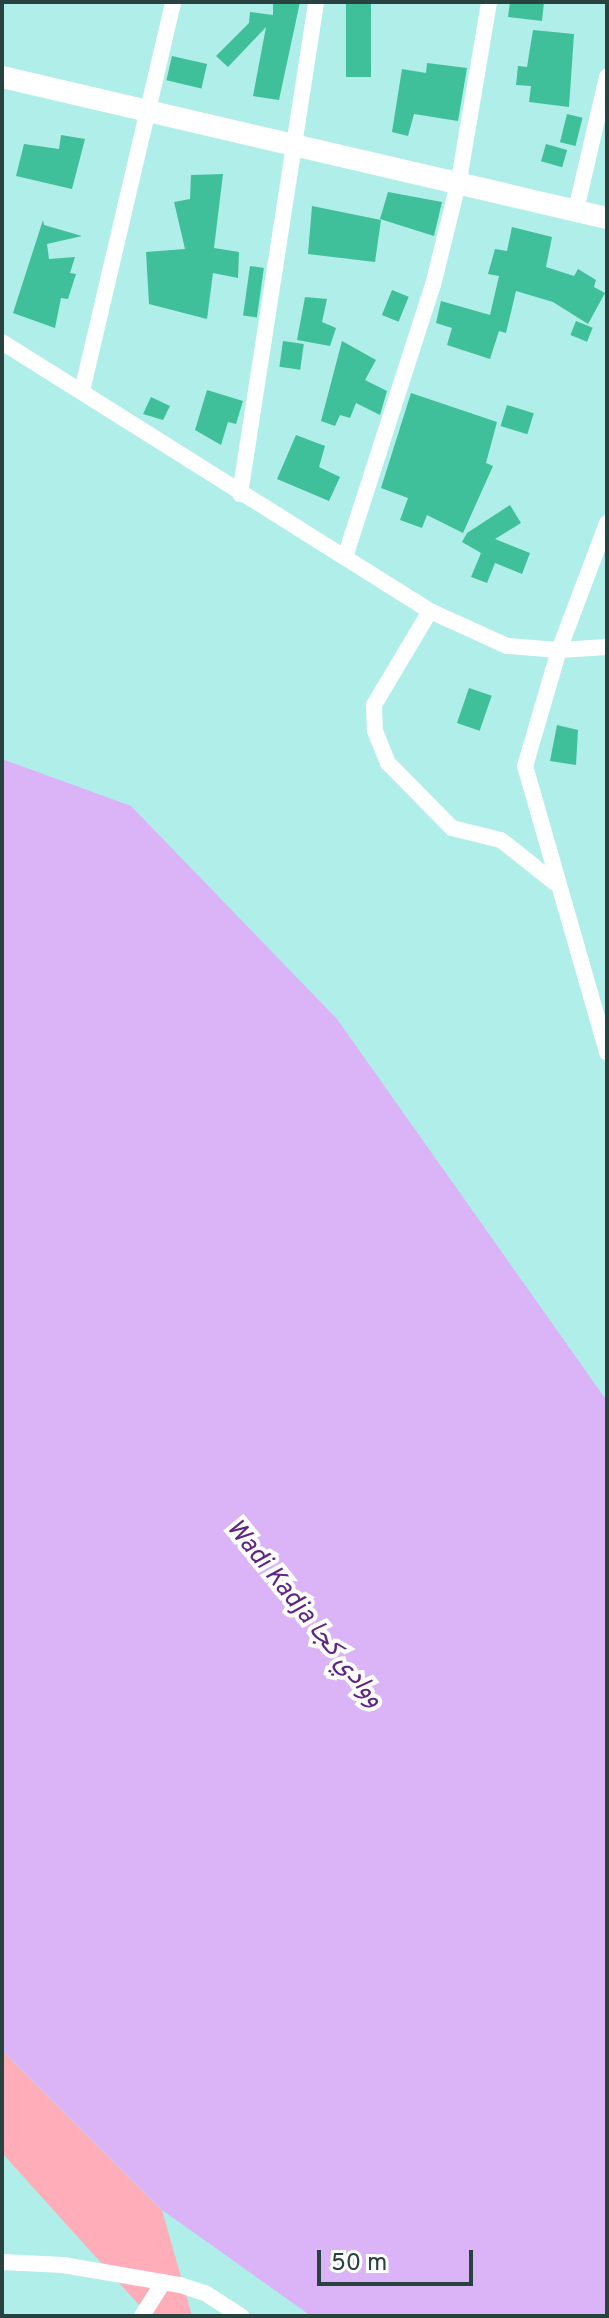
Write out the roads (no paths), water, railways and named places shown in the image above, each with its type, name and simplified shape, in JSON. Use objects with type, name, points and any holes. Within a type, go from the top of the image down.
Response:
[{"type":"street","points":[[82,391],[173,2]]},
{"type":"street","points":[[240,494],[316,2]]},
{"type":"street","points":[[345,557],[433,285],[459,180],[489,2]]},
{"type":"street","points":[[2,77],[459,180],[607,218]]},
{"type":"street","points":[[576,210],[607,77]]},
{"type":"street","points":[[2,342],[430,611],[507,646],[559,650],[607,647]]},
{"type":"street","points":[[607,523],[559,650],[525,766],[555,883],[607,1052]]},
{"type":"street","points":[[430,611],[374,705],[375,731],[388,763],[452,828],[501,840],[555,883]]},
{"type":"street","points":[[2,2262],[63,2265],[163,2282],[205,2293],[241,2316]]},
{"type":"street","points":[[142,2316],[163,2282]]},
{"type":"water","name":"Wadi Kadja ووادي كجا","points":[[2,759],[131,806],[337,1019],[607,1401],[607,2316],[311,2316],[162,2210],[2,2050]]}]
